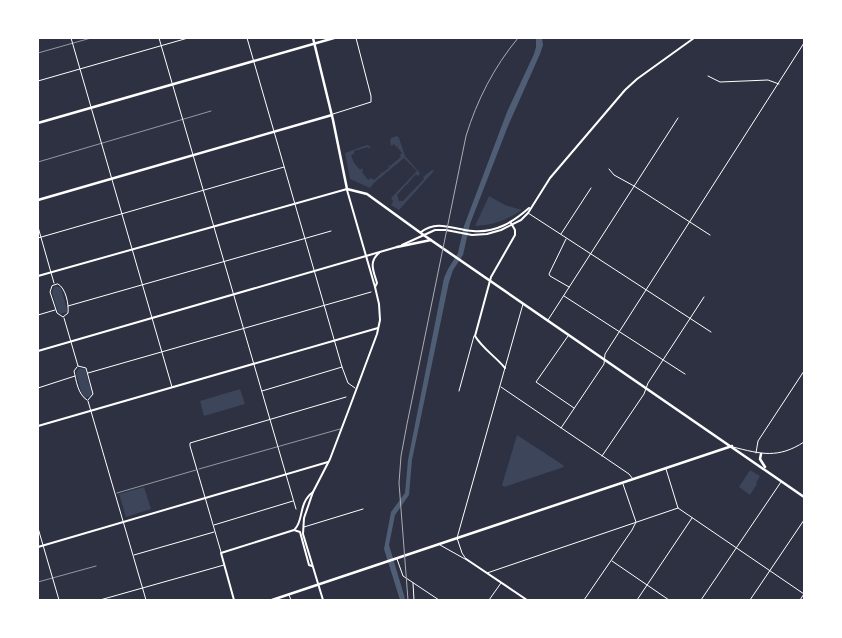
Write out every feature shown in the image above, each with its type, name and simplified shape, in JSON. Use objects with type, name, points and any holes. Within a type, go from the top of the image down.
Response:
[{"type":"main road","points":[[313,38],[332,114],[347,189],[362,191],[367,194],[523,304],[804,497]]},
{"type":"main road","points":[[38,123],[334,38]]},
{"type":"main road","points":[[38,200],[332,114]]},
{"type":"main road","points":[[397,247],[401,248],[431,240]]},
{"type":"main road","points":[[272,600],[732,446]]},
{"type":"main road","points":[[761,454],[762,463],[767,470]]},
{"type":"street","points":[[71,38],[172,386]]},
{"type":"street","points":[[159,38],[296,509]]},
{"type":"street","points":[[38,81],[188,38]]},
{"type":"street","points":[[247,38],[342,367],[348,383],[357,388]]},
{"type":"street","points":[[332,114],[368,104],[371,101],[355,39],[352,38]]},
{"type":"street","points":[[38,351],[382,252],[425,236],[432,231],[492,233],[521,220],[528,213],[550,178],[625,90],[637,79],[694,38]]},
{"type":"street","points":[[561,428],[604,364],[605,354],[804,43]]},
{"type":"street","points":[[708,76],[720,82],[768,80],[779,84]]},
{"type":"street","points":[[548,320],[678,118]]},
{"type":"street","points":[[38,238],[284,167]]},
{"type":"street","points":[[609,169],[614,175],[710,235]]},
{"type":"street","points":[[561,234],[591,188]]},
{"type":"street","points":[[38,276],[294,202],[347,189],[379,304],[378,328],[329,462],[305,512],[303,528],[323,600]]},
{"type":"street","points":[[511,224],[531,206]]},
{"type":"street","points":[[528,213],[711,332]]},
{"type":"street","points":[[459,391],[489,280],[515,235],[511,224]]},
{"type":"street","points":[[420,232],[436,225],[458,231]]},
{"type":"street","points":[[38,226],[54,285],[50,292],[58,315],[63,317],[78,366]]},
{"type":"street","points":[[68,306],[331,230]]},
{"type":"street","points":[[566,238],[549,274],[569,287]]},
{"type":"street","points":[[375,287],[377,284],[372,262],[382,252]]},
{"type":"street","points":[[54,285],[61,286],[68,306],[68,313],[63,317]]},
{"type":"street","points":[[88,373],[371,292]]},
{"type":"street","points":[[564,295],[685,374]]},
{"type":"street","points":[[602,456],[644,394],[663,360],[704,297]]},
{"type":"street","points":[[466,559],[457,538],[523,304]]},
{"type":"street","points":[[38,315],[56,310]]},
{"type":"street","points":[[38,426],[378,328]]},
{"type":"street","points":[[569,335],[536,382],[574,408]]},
{"type":"street","points":[[474,336],[483,348],[505,368]]},
{"type":"street","points":[[78,366],[86,368],[88,373],[94,394],[88,401]]},
{"type":"street","points":[[78,366],[74,371],[75,376],[81,395],[88,401],[91,410],[146,600]]},
{"type":"street","points":[[261,391],[342,367]]},
{"type":"street","points":[[756,453],[758,441],[804,371]]},
{"type":"street","points":[[38,388],[75,376]]},
{"type":"street","points":[[500,386],[629,474],[633,479]]},
{"type":"street","points":[[234,600],[196,470],[190,446],[191,442],[346,397]]},
{"type":"street","points":[[732,446],[766,455],[787,452],[804,442]]},
{"type":"street","points":[[38,547],[329,462]]},
{"type":"street","points":[[666,468],[678,508],[804,594],[800,600]]},
{"type":"street","points":[[701,600],[782,481]]},
{"type":"street","points":[[623,483],[636,522]]},
{"type":"street","points":[[221,553],[294,530],[299,526],[301,510],[306,500],[313,492]]},
{"type":"street","points":[[213,526],[294,501]]},
{"type":"street","points":[[486,573],[678,508]]},
{"type":"street","points":[[303,528],[363,509]]},
{"type":"street","points":[[637,600],[693,517]]},
{"type":"street","points":[[750,600],[804,520]]},
{"type":"street","points":[[584,600],[636,522]]},
{"type":"street","points":[[38,528],[59,600]]},
{"type":"street","points":[[294,530],[300,532],[310,564],[313,567]]},
{"type":"street","points":[[134,556],[214,532]]},
{"type":"street","points":[[440,544],[527,600]]},
{"type":"street","points":[[395,559],[403,576],[439,600]]},
{"type":"street","points":[[612,560],[669,600]]},
{"type":"street","points":[[100,600],[224,565]]},
{"type":"street","points":[[412,583],[414,600]]},
{"type":"street","points":[[489,600],[501,583]]},
{"type":"street","points":[[289,595],[291,600]]},
{"type":"lane","points":[[38,54],[91,38]]},
{"type":"lane","points":[[38,162],[211,111]]},
{"type":"lane","points":[[116,493],[342,429]]},
{"type":"lane","points":[[38,582],[96,566]]},
{"type":"shaded area","points":[[536,38],[542,38],[543,45],[540,54],[508,126],[470,224],[463,255],[453,270],[449,282],[412,460],[409,495],[395,515],[389,545],[405,600],[400,600],[384,549],[391,512],[405,493],[408,460],[444,278],[458,253],[464,226],[507,112],[534,54]]},
{"type":"shaded area","points":[[397,136],[405,156],[420,173],[418,176],[416,174],[408,183],[409,185],[407,184],[397,195],[399,201],[403,201],[424,179],[423,177],[432,170],[434,171],[399,210],[391,205],[393,201],[391,198],[417,171],[404,158],[370,188],[350,179],[345,153],[367,145],[370,146],[370,149],[368,147],[354,151],[354,154],[351,155],[354,163],[360,170],[362,168],[362,172],[368,180],[371,178],[374,180],[381,174],[380,172],[382,173],[389,168],[388,165],[390,166],[401,157],[402,153],[397,147],[399,145],[396,147],[394,144],[391,146],[390,141],[391,138]]},
{"type":"shaded area","points":[[489,196],[505,205],[522,210],[500,221],[475,226]]},
{"type":"shaded area","points":[[55,286],[61,288],[67,312],[60,314],[58,312],[52,292]]},
{"type":"shaded area","points":[[79,368],[85,369],[92,393],[91,396],[84,398],[82,395],[76,373]]},
{"type":"shaded area","points":[[240,389],[245,404],[204,416],[200,401]]},
{"type":"shaded area","points":[[517,435],[564,467],[504,487],[502,485]]},
{"type":"shaded area","points":[[750,470],[760,476],[750,495],[739,487]]},
{"type":"shaded area","points":[[144,487],[151,509],[126,517],[119,494]]},
{"type":"railway","points":[[408,600],[399,483],[401,456],[407,424],[466,136],[487,84],[501,60],[518,38]]}]
